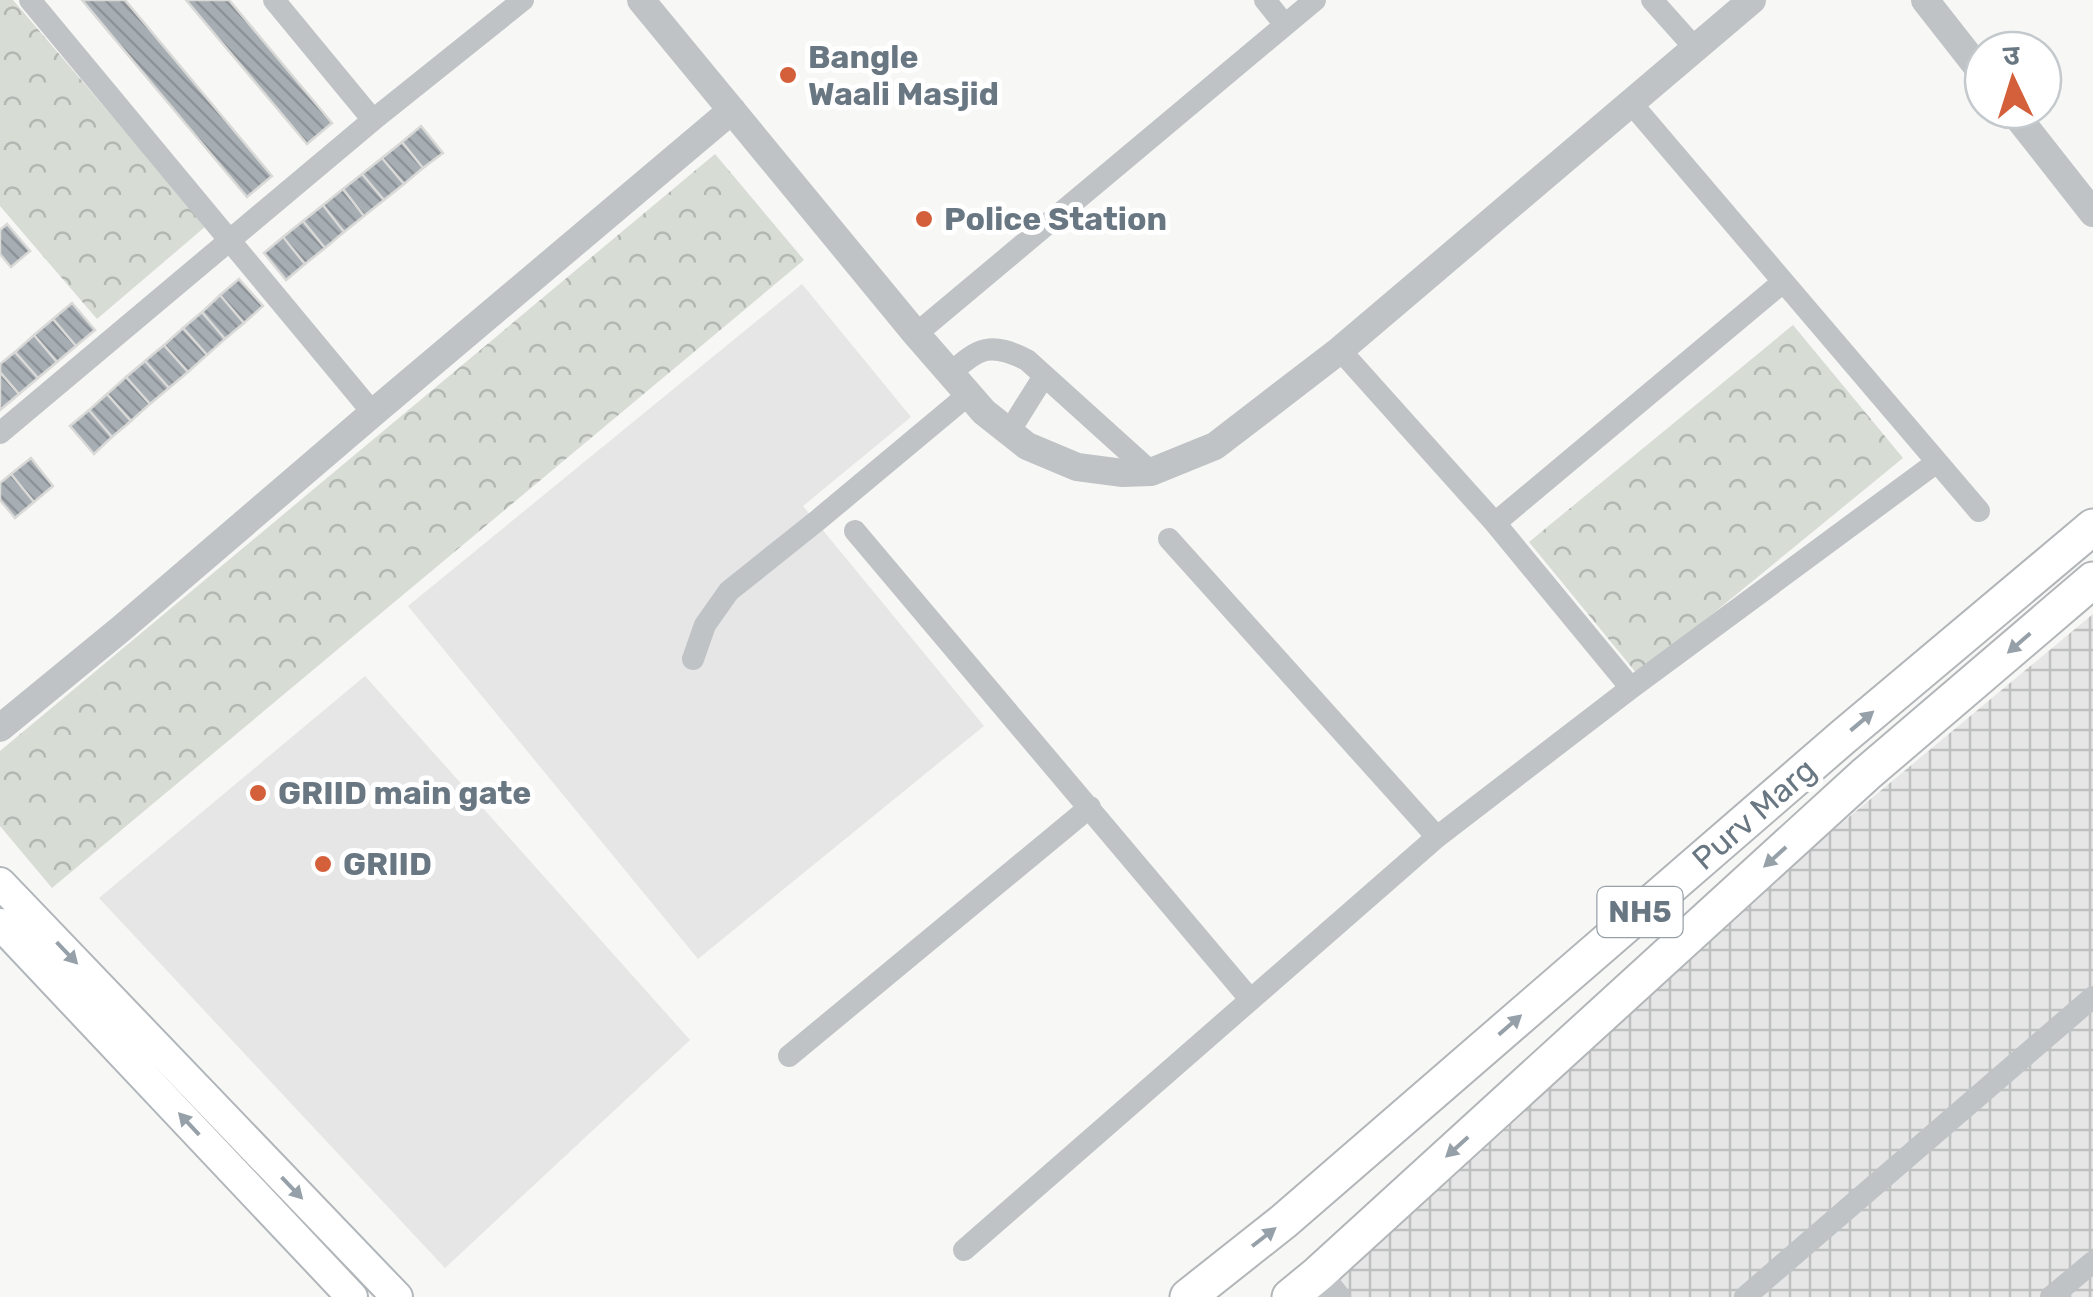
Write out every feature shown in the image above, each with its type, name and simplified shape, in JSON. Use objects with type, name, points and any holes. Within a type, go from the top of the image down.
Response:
[{"type":"highway","name":"Purv Marg","points":[[1188,1297],[1284,1221],[1843,736],[2093,527]]},
{"type":"highway","name":"Purv Marg","points":[[1290,1297],[1327,1286],[1866,774],[2093,580]]},
{"type":"main road","points":[[0,883],[397,1297]]},
{"type":"main road","points":[[0,924],[352,1297]]},
{"type":"street","points":[[30,0],[372,412]]},
{"type":"street","points":[[274,0],[374,120]]},
{"type":"street","points":[[0,433],[523,0]]},
{"type":"street","points":[[641,0],[984,412],[1028,446],[1077,466],[1123,474],[1151,472],[1215,446],[1340,350],[1752,0]]},
{"type":"street","points":[[1265,0],[1285,25]]},
{"type":"street","points":[[916,334],[1315,0]]},
{"type":"street","points":[[1652,0],[1694,48]]},
{"type":"street","points":[[1931,2],[1963,46]]},
{"type":"street","points":[[1631,104],[1979,511]]},
{"type":"street","points":[[0,728],[732,110]]},
{"type":"street","points":[[2028,130],[2093,213]]},
{"type":"street","points":[[1495,523],[1784,282]]},
{"type":"street","points":[[693,659],[704,625],[729,591],[818,520],[960,384],[971,354],[984,348],[1007,350],[1027,360],[1151,472]]},
{"type":"street","points":[[1340,350],[1495,523],[1631,688]]},
{"type":"street","points":[[1009,432],[1044,376]]},
{"type":"street","points":[[964,1250],[1437,837],[1631,688],[1938,462]]},
{"type":"street","points":[[854,531],[1250,999]]},
{"type":"street","points":[[1168,539],[1437,837]]},
{"type":"street","points":[[789,1056],[1090,807]]},
{"type":"street","points":[[1746,1297],[2093,997]]},
{"type":"street","points":[[2052,1297],[2093,1262]]},
{"type":"shaded area","points":[[802,284],[911,417],[803,506],[984,726],[698,959],[408,606]]},
{"type":"shaded area","points":[[2093,614],[2093,1297],[1272,1297]]},
{"type":"shaded area","points":[[365,676],[690,1040],[445,1268],[99,898]]},
{"type":"green space","points":[[0,0],[13,0],[206,226],[97,319],[0,206]]},
{"type":"green space","points":[[715,154],[804,260],[52,888],[0,826],[0,751]]},
{"type":"green space","points":[[1793,325],[1903,458],[1638,675],[1529,542]]},
{"type":"building","points":[[82,0],[125,0],[272,176],[247,197]]},
{"type":"building","points":[[186,0],[229,0],[332,123],[307,144]]},
{"type":"building","points":[[421,126],[443,153],[423,168],[402,142]]},
{"type":"building","points":[[402,142],[423,168],[404,184],[382,158]]},
{"type":"building","points":[[382,158],[404,184],[384,200],[362,174]]},
{"type":"building","points":[[362,174],[384,200],[364,216],[343,189]]},
{"type":"building","points":[[343,189],[364,216],[344,232],[323,205]]},
{"type":"building","points":[[323,205],[344,232],[325,248],[303,221]]},
{"type":"building","points":[[303,221],[325,248],[305,264],[283,237]]},
{"type":"building","points":[[7,224],[30,251],[11,267],[0,254],[0,230]]},
{"type":"building","points":[[283,237],[305,264],[286,280],[264,253]]},
{"type":"building","points":[[239,279],[263,306],[244,323],[220,295]]},
{"type":"building","points":[[220,295],[244,323],[225,339],[202,312]]},
{"type":"building","points":[[72,303],[95,330],[76,346],[53,319]]},
{"type":"building","points":[[202,312],[225,339],[207,355],[183,328]]},
{"type":"building","points":[[53,319],[76,346],[57,362],[34,335]]},
{"type":"building","points":[[183,328],[207,355],[188,372],[164,345]]},
{"type":"building","points":[[34,335],[57,362],[38,378],[15,352]]},
{"type":"building","points":[[164,345],[188,372],[169,388],[145,361]]},
{"type":"building","points":[[15,352],[38,378],[19,394],[0,372],[0,364]]},
{"type":"building","points":[[145,361],[169,388],[150,404],[126,377]]},
{"type":"building","points":[[0,372],[19,394],[0,410]]},
{"type":"building","points":[[126,377],[150,404],[131,421],[107,394]]},
{"type":"building","points":[[107,394],[131,421],[112,437],[89,410]]},
{"type":"building","points":[[89,410],[112,437],[94,454],[70,426]]},
{"type":"building","points":[[31,458],[53,486],[34,502],[11,474]]},
{"type":"building","points":[[11,474],[34,502],[15,518],[0,500],[0,483]]},
{"type":"place","name":"Bangle Waali Masjid","points":[[788,75]]},
{"type":"place","name":"Police Station","points":[[924,219]]},
{"type":"place","name":"GRIID main gate","points":[[258,793]]},
{"type":"place","name":"GRIID","points":[[323,864]]}]
